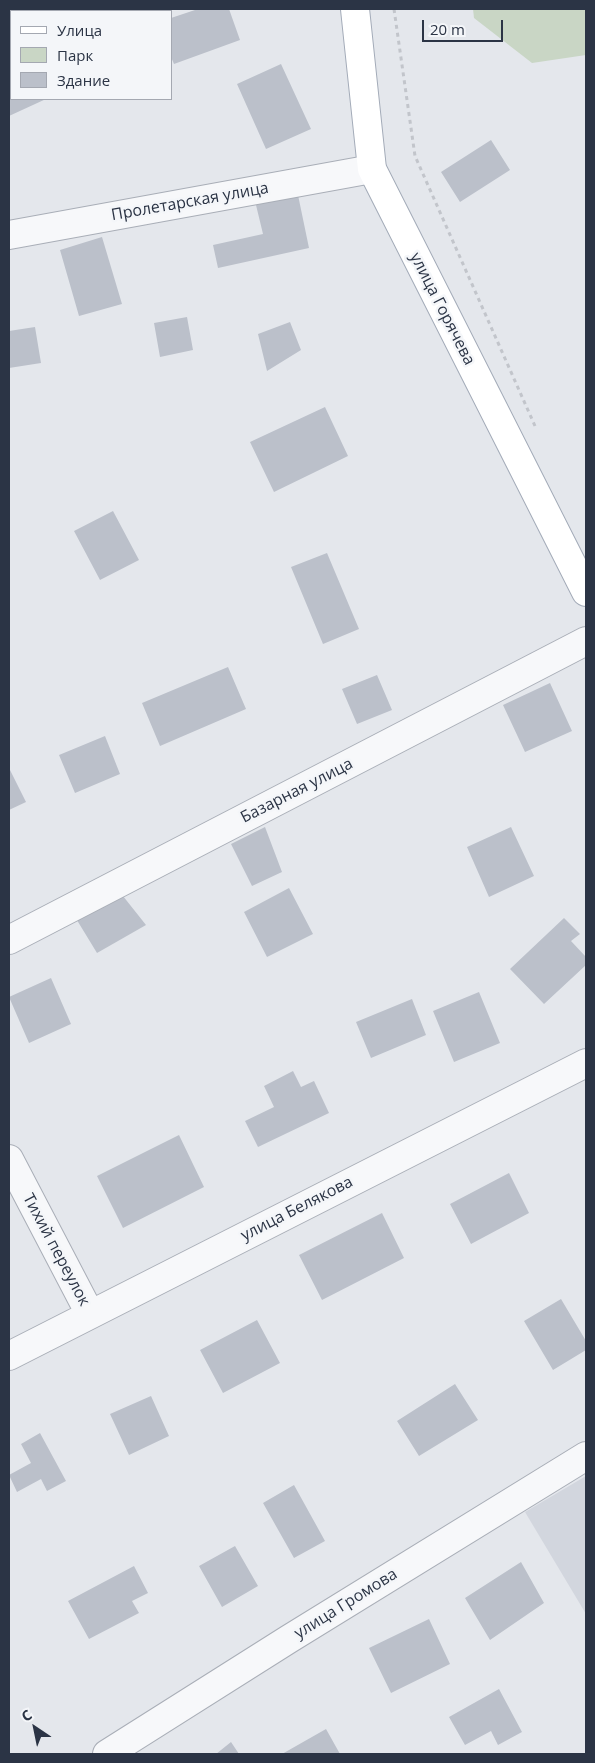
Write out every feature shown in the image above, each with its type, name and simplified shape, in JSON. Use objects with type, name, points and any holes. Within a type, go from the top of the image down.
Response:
[{"type":"main road","name":"улица Горячева","points":[[355,9],[372,170],[586,592]]},
{"type":"street","name":"Пролетарская улица","points":[[9,235],[372,170]]},
{"type":"street","name":"Базарная улица","points":[[9,940],[586,641]]},
{"type":"street","name":"улица Белякова","points":[[9,1356],[586,1063]]},
{"type":"street","name":"Тихий переулок","points":[[9,1158],[90,1314]]},
{"type":"street","name":"улица Громова","points":[[107,1754],[586,1456]]},
{"type":"path","points":[[394,9],[415,156],[538,433]]},
{"type":"shaded area","points":[[586,1476],[586,1614],[525,1512]]},
{"type":"green space","points":[[473,9],[586,9],[586,55],[532,63],[474,18]]},
{"type":"building","points":[[198,9],[229,9],[240,40],[174,64],[172,59],[172,18]]},
{"type":"building","points":[[281,64],[311,129],[266,149],[237,84]]},
{"type":"building","points":[[9,70],[10,100],[44,100],[9,116]]},
{"type":"building","points":[[491,140],[510,170],[460,202],[441,172]]},
{"type":"building","points":[[298,195],[309,248],[218,268],[213,245],[263,234],[256,205]]},
{"type":"building","points":[[102,237],[122,304],[79,316],[60,250]]},
{"type":"building","points":[[187,317],[193,350],[160,357],[154,323]]},
{"type":"building","points":[[290,322],[301,350],[267,371],[258,334]]},
{"type":"building","points":[[35,327],[41,363],[9,368],[9,331]]},
{"type":"building","points":[[325,407],[348,456],[274,492],[250,442]]},
{"type":"building","points":[[113,511],[139,560],[100,580],[74,531]]},
{"type":"building","points":[[327,553],[359,629],[323,644],[291,567]]},
{"type":"building","points":[[228,667],[246,709],[160,746],[142,703]]},
{"type":"building","points":[[377,675],[392,710],[357,724],[342,689]]},
{"type":"building","points":[[550,683],[572,731],[525,752],[503,705]]},
{"type":"building","points":[[105,736],[120,774],[75,793],[59,755]]},
{"type":"building","points":[[9,768],[26,802],[9,810]]},
{"type":"building","points":[[265,827],[282,872],[252,886],[231,844]]},
{"type":"building","points":[[511,827],[534,876],[489,897],[467,847]]},
{"type":"building","points":[[289,888],[313,934],[267,957],[244,912]]},
{"type":"building","points":[[119,891],[146,925],[97,953],[72,912]]},
{"type":"building","points":[[564,918],[580,934],[571,941],[586,957],[586,965],[544,1004],[510,969]]},
{"type":"building","points":[[51,978],[71,1024],[29,1043],[9,997]]},
{"type":"building","points":[[479,992],[500,1043],[454,1062],[433,1011]]},
{"type":"building","points":[[412,999],[426,1035],[371,1058],[356,1022]]},
{"type":"building","points":[[293,1071],[301,1087],[314,1081],[329,1113],[258,1147],[245,1121],[274,1107],[264,1086]]},
{"type":"building","points":[[179,1135],[204,1187],[123,1228],[97,1176]]},
{"type":"building","points":[[509,1173],[529,1213],[471,1244],[450,1204]]},
{"type":"building","points":[[382,1213],[404,1258],[322,1300],[299,1255]]},
{"type":"building","points":[[561,1299],[586,1341],[586,1350],[553,1370],[524,1321]]},
{"type":"building","points":[[257,1320],[280,1363],[223,1393],[200,1350]]},
{"type":"building","points":[[455,1384],[478,1420],[419,1456],[397,1421]]},
{"type":"building","points":[[151,1396],[169,1436],[129,1455],[110,1414]]},
{"type":"building","points":[[40,1433],[66,1481],[47,1491],[41,1479],[17,1492],[9,1475],[31,1463],[21,1444]]},
{"type":"building","points":[[294,1485],[325,1541],[294,1558],[263,1503]]},
{"type":"building","points":[[235,1546],[258,1586],[222,1607],[199,1566]]},
{"type":"building","points":[[521,1562],[544,1603],[490,1640],[465,1598]]},
{"type":"building","points":[[134,1566],[148,1593],[132,1601],[139,1613],[89,1639],[68,1601]]},
{"type":"building","points":[[429,1619],[450,1664],[391,1693],[369,1648]]},
{"type":"building","points":[[499,1689],[522,1732],[498,1745],[491,1731],[465,1745],[449,1717]]},
{"type":"building","points":[[326,1729],[340,1754],[282,1754]]},
{"type":"building","points":[[231,1742],[239,1754],[216,1754]]}]
